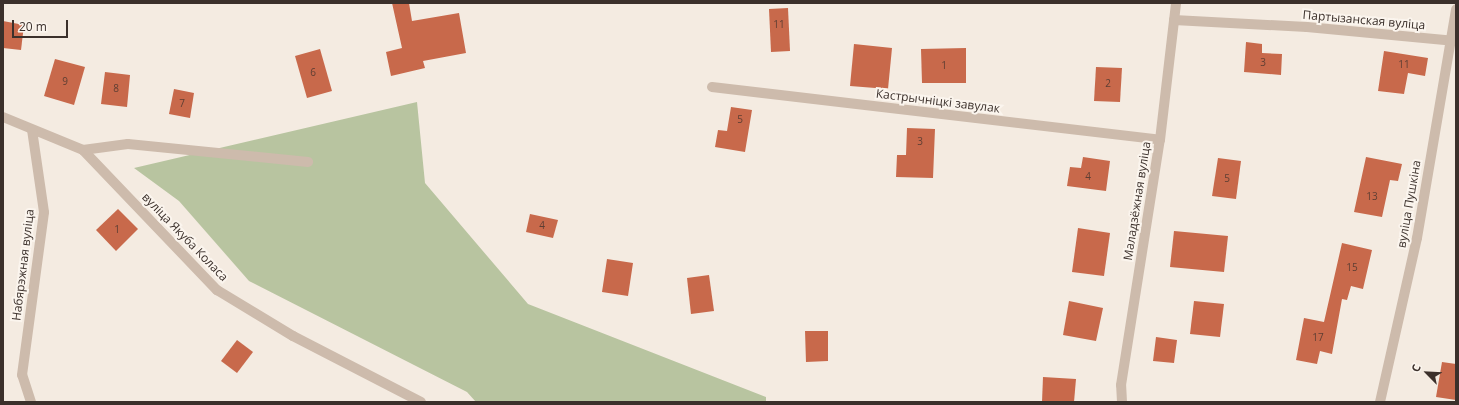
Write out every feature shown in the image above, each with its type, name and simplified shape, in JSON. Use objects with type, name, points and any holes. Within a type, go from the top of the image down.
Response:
[{"type":"street","name":"Маладзёжная вуліца","points":[[1122,402],[1121,385],[1160,140],[1176,3]]},
{"type":"street","name":"вуліца Пушкіна","points":[[1380,402],[1417,238],[1453,41],[1456,9]]},
{"type":"street","name":"Партызанская вуліца","points":[[1174,20],[1307,27],[1453,41]]},
{"type":"street","name":"Кастрычніцкі завулак","points":[[712,87],[1160,140]]},
{"type":"street","name":"вуліца Якуба Коласа","points":[[3,116],[32,130],[83,150],[217,290],[293,336],[421,402]]},
{"type":"street","name":"Набярэжная вуліца","points":[[31,402],[22,375],[44,212],[32,130]]},
{"type":"street","points":[[83,150],[128,144],[308,162]]},
{"type":"green space","points":[[417,102],[425,183],[528,304],[766,397],[766,402],[476,402],[467,392],[249,281],[179,201],[134,168]]},
{"type":"building","points":[[392,3],[409,3],[412,21],[459,13],[466,53],[423,61],[425,68],[391,76],[386,52],[402,48]]},
{"type":"building","points":[[788,8],[790,51],[771,52],[769,9]]},
{"type":"building","points":[[3,21],[24,25],[21,50],[3,48]]},
{"type":"building","points":[[1246,42],[1262,44],[1262,53],[1282,54],[1281,75],[1244,72]]},
{"type":"building","points":[[854,44],[892,48],[888,89],[850,86]]},
{"type":"building","points":[[966,48],[966,83],[922,83],[921,49]]},
{"type":"building","points":[[320,49],[332,91],[307,98],[295,56]]},
{"type":"building","points":[[1384,51],[1428,58],[1425,76],[1408,73],[1404,94],[1378,91]]},
{"type":"building","points":[[55,59],[85,67],[74,105],[44,96]]},
{"type":"building","points":[[1096,67],[1122,68],[1120,102],[1094,101]]},
{"type":"building","points":[[105,72],[130,75],[127,107],[101,104]]},
{"type":"building","points":[[174,89],[194,93],[190,118],[169,114]]},
{"type":"building","points":[[731,107],[752,110],[745,152],[715,147],[718,130],[727,131]]},
{"type":"building","points":[[907,128],[935,129],[933,178],[896,177],[897,155],[906,155]]},
{"type":"building","points":[[1083,157],[1110,161],[1106,191],[1067,186],[1070,167],[1081,168]]},
{"type":"building","points":[[1366,157],[1402,164],[1398,181],[1390,180],[1382,217],[1354,212]]},
{"type":"building","points":[[1218,158],[1241,161],[1236,199],[1212,196]]},
{"type":"building","points":[[118,209],[138,229],[116,251],[96,230]]},
{"type":"building","points":[[530,214],[558,220],[553,238],[526,232]]},
{"type":"building","points":[[1078,228],[1110,233],[1104,276],[1072,272]]},
{"type":"building","points":[[1174,231],[1228,236],[1224,272],[1170,267]]},
{"type":"building","points":[[1342,243],[1372,250],[1363,289],[1351,286],[1347,300],[1342,299],[1332,354],[1320,351],[1317,364],[1296,360],[1304,318],[1324,322]]},
{"type":"building","points":[[607,259],[633,263],[628,296],[602,292]]},
{"type":"building","points":[[709,275],[714,311],[691,314],[687,278]]},
{"type":"building","points":[[1069,301],[1103,308],[1096,341],[1063,335]]},
{"type":"building","points":[[1194,301],[1224,304],[1220,337],[1190,334]]},
{"type":"building","points":[[805,331],[828,331],[828,361],[806,362]]},
{"type":"building","points":[[1156,337],[1177,340],[1174,363],[1153,361]]},
{"type":"building","points":[[237,340],[253,352],[237,373],[221,361]]},
{"type":"building","points":[[1442,362],[1456,364],[1456,400],[1436,397]]},
{"type":"building","points":[[1043,377],[1076,379],[1074,402],[1042,402]]}]
